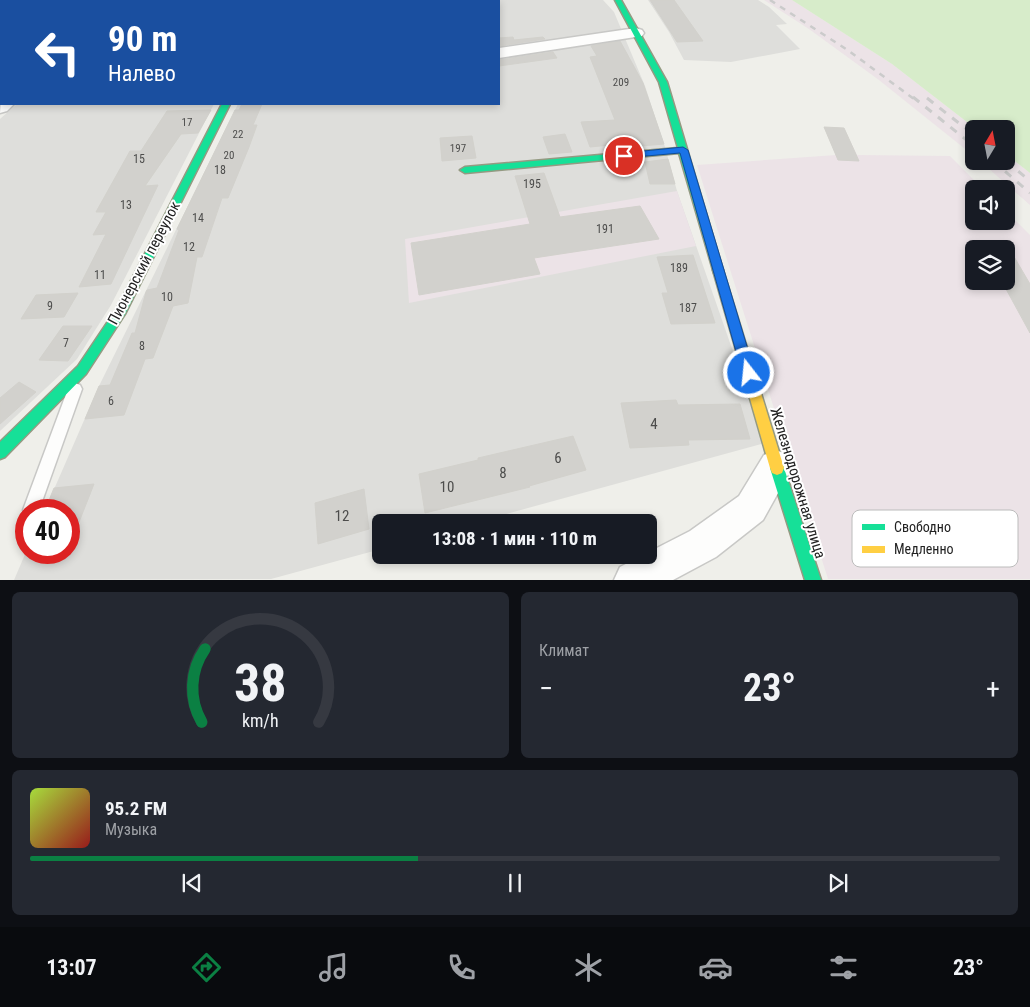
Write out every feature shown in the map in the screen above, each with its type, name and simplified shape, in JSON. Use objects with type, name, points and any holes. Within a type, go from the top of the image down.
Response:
[{"type":"street","name":"Железнодорожная улица","points":[[618,0],[663,82],[776,466],[813,580]]},
{"type":"street","points":[[500,53],[636,33]]},
{"type":"street","name":"Пионерский переулок","points":[[0,452],[82,370],[121,311],[225,105]]},
{"type":"street","points":[[466,170],[683,150]]},
{"type":"street","points":[[633,580],[703,544],[751,508],[776,466]]},
{"type":"lane","points":[[35,499],[82,370]]},
{"type":"shaded area","points":[[500,0],[603,0],[614,12],[645,86],[677,191],[765,443],[506,514],[372,514],[372,551],[271,579],[14,580],[21,564],[80,564],[80,499],[50,499],[99,386],[238,105],[500,105]]},
{"type":"shaded area","points":[[648,0],[758,0],[769,7],[787,24],[776,25],[800,49],[731,62],[684,60],[669,32]]},
{"type":"shaded area","points":[[764,0],[792,0],[892,64],[965,120],[965,149],[879,80],[809,29]]},
{"type":"shaded area","points":[[16,105],[213,105],[111,305],[77,359],[0,431],[0,119]]},
{"type":"shaded area","points":[[824,127],[844,128],[857,155],[950,156],[974,180],[965,180],[965,230],[1015,230],[1015,220],[1030,235],[1030,579],[828,579],[697,165],[836,155]]},
{"type":"shaded area","points":[[1015,161],[1030,173],[1030,205],[1015,192],[1015,180],[1002,180],[990,170],[1015,170]]},
{"type":"shaded area","points":[[677,191],[696,246],[409,303],[405,239]]},
{"type":"green space","points":[[792,0],[1030,0],[1030,173],[1015,161],[1015,120],[965,120],[892,64]]},
{"type":"building","points":[[650,0],[674,0],[703,41],[677,42]]},
{"type":"building","points":[[513,37],[514,40],[543,37],[545,39],[500,46],[500,38]]},
{"type":"building","points":[[620,41],[643,83],[664,144],[641,146],[640,142],[590,147],[581,122],[615,120],[590,57],[597,56],[591,46]]},
{"type":"building","points":[[553,52],[557,58],[500,66],[500,60]]},
{"type":"building","points":[[242,105],[262,105],[253,125],[257,125],[228,198],[222,198],[202,257],[197,257],[188,303],[173,306],[153,358],[145,359],[124,415],[85,419],[99,386],[110,385],[132,333],[135,333],[146,292],[147,290],[157,288],[179,230],[177,229],[235,110],[239,110]]},
{"type":"building","points":[[211,110],[198,133],[181,134],[145,186],[158,185],[111,284],[79,287],[106,234],[93,235],[106,212],[96,212],[130,151],[141,151],[167,111]]},
{"type":"building","points":[[824,127],[844,128],[859,161],[838,160]]},
{"type":"building","points":[[565,134],[572,152],[549,154],[543,137]]},
{"type":"building","points":[[472,136],[476,158],[442,161],[440,138]]},
{"type":"building","points":[[668,159],[675,184],[650,184],[645,162]]},
{"type":"building","points":[[544,173],[560,217],[640,206],[659,239],[534,258],[540,274],[419,295],[411,243],[530,224],[515,176]]},
{"type":"building","points":[[693,255],[715,323],[671,324],[662,293],[668,293],[657,257]]},
{"type":"building","points":[[1015,258],[1030,284],[1030,333],[1007,290],[1015,290]]},
{"type":"building","points":[[78,293],[64,317],[21,319],[36,295]]},
{"type":"building","points":[[63,326],[92,326],[68,361],[39,360]]},
{"type":"building","points":[[19,382],[36,392],[0,424],[0,398]]},
{"type":"building","points":[[676,400],[678,405],[740,404],[750,439],[688,440],[689,445],[630,448],[621,403]]},
{"type":"building","points":[[573,436],[586,470],[530,487],[425,513],[419,474]]},
{"type":"building","points":[[94,484],[80,520],[80,499],[50,499],[54,488]]},
{"type":"building","points":[[364,489],[369,529],[318,544],[315,503]]},
{"type":"railway","points":[[770,0],[849,51],[914,99]]},
{"type":"railway","points":[[913,97],[965,139]]},
{"type":"railway","points":[[927,98],[965,128]]},
{"type":"railway","points":[[1015,168],[1030,181]]},
{"type":"railway","points":[[1003,170],[1030,193]]},
{"type":"traffic: fast","points":[[618,0],[663,82],[718,270]]},
{"type":"traffic: fast","points":[[0,452],[82,370],[121,311],[225,105]]},
{"type":"traffic: fast","points":[[465,170],[683,150]]},
{"type":"traffic: fast","points":[[777,468],[813,580]]},
{"type":"traffic: slow","points":[[718,270],[777,468]]},
{"type":"route","points":[[624,156],[683,150],[749,373]]}]
